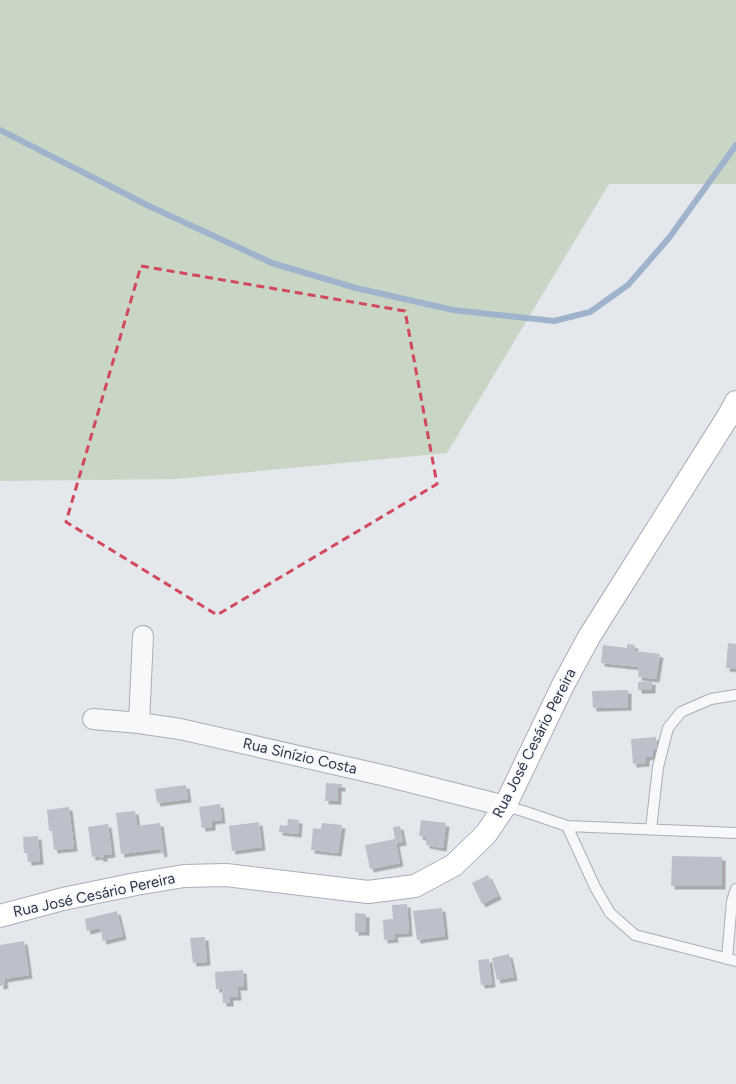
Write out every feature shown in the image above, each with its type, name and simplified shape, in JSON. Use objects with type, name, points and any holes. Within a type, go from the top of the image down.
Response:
[{"type":"street","name":"Rua José Cesário Pereira","points":[[0,916],[70,898],[136,884],[184,876],[226,874],[368,892],[415,886],[454,865],[486,834],[505,806],[563,685],[589,638],[736,402]]},
{"type":"street","points":[[139,723],[143,636]]},
{"type":"street","name":"Rua Sinízio Costa","points":[[93,719],[139,723],[180,729],[319,760],[505,806]]},
{"type":"lane","points":[[651,829],[658,767],[668,728],[681,712],[711,699],[736,695]]},
{"type":"lane","points":[[505,806],[567,826],[736,833]]},
{"type":"lane","points":[[567,826],[595,887],[610,913],[635,935],[731,960],[732,901],[736,889]]},
{"type":"highlighted area","points":[[141,266],[405,311],[437,484],[217,615],[66,522]]},
{"type":"green space","points":[[0,0],[736,0],[736,184],[609,184],[447,453],[177,479],[0,481]]},
{"type":"building","points":[[728,643],[736,644],[736,669],[726,668]]},
{"type":"building","points":[[627,644],[635,645],[634,651],[660,654],[656,679],[638,677],[639,667],[601,663],[603,645],[627,648]]},
{"type":"building","points":[[652,681],[652,690],[638,690],[638,682]]},
{"type":"building","points":[[628,690],[628,707],[593,708],[592,691]]},
{"type":"building","points":[[656,737],[657,750],[653,750],[653,756],[646,757],[646,763],[633,764],[631,739]]},
{"type":"building","points":[[326,783],[342,784],[342,788],[338,788],[338,801],[325,801]]},
{"type":"building","points":[[186,785],[188,799],[157,803],[155,789]]},
{"type":"building","points":[[220,804],[222,820],[212,821],[212,827],[202,828],[199,807]]},
{"type":"building","points":[[69,807],[74,848],[54,850],[52,831],[49,831],[47,810]]},
{"type":"building","points":[[135,811],[137,826],[160,823],[164,853],[161,854],[160,849],[121,854],[116,813]]},
{"type":"building","points":[[288,819],[299,820],[298,834],[279,832],[280,825],[287,826]]},
{"type":"building","points":[[421,820],[446,823],[443,848],[426,845],[426,837],[419,836]]},
{"type":"building","points":[[259,822],[262,847],[232,851],[229,826]]},
{"type":"building","points":[[322,823],[342,825],[338,853],[311,850],[313,828],[321,829]]},
{"type":"building","points":[[108,824],[112,854],[104,855],[104,858],[100,858],[99,856],[92,857],[88,827]]},
{"type":"building","points":[[400,826],[403,842],[396,843],[400,863],[370,869],[365,845],[395,839],[393,827]]},
{"type":"building","points":[[38,836],[40,861],[28,862],[27,853],[24,853],[23,837]]},
{"type":"building","points":[[672,856],[722,857],[722,886],[671,886]]},
{"type":"building","points":[[488,875],[498,896],[482,904],[472,883]]},
{"type":"building","points":[[407,904],[409,933],[394,934],[395,939],[384,940],[383,920],[393,919],[392,905]]},
{"type":"building","points":[[442,908],[445,936],[417,940],[413,911]]},
{"type":"building","points":[[117,911],[123,936],[103,941],[100,928],[87,931],[85,919]]},
{"type":"building","points":[[355,913],[366,914],[366,932],[355,932]]},
{"type":"building","points":[[205,937],[207,962],[193,963],[190,938]]},
{"type":"building","points":[[24,941],[29,975],[4,979],[5,985],[0,986],[0,945]]},
{"type":"building","points":[[509,954],[514,977],[497,980],[492,958]]},
{"type":"building","points":[[489,959],[492,984],[481,985],[478,960]]},
{"type":"building","points":[[243,970],[244,987],[237,987],[238,997],[230,997],[230,1003],[223,1003],[222,989],[216,989],[215,972]]},
{"type":"waterway","points":[[0,130],[149,206],[272,263],[356,288],[453,310],[554,321],[590,312],[628,285],[669,238],[736,145]]}]
